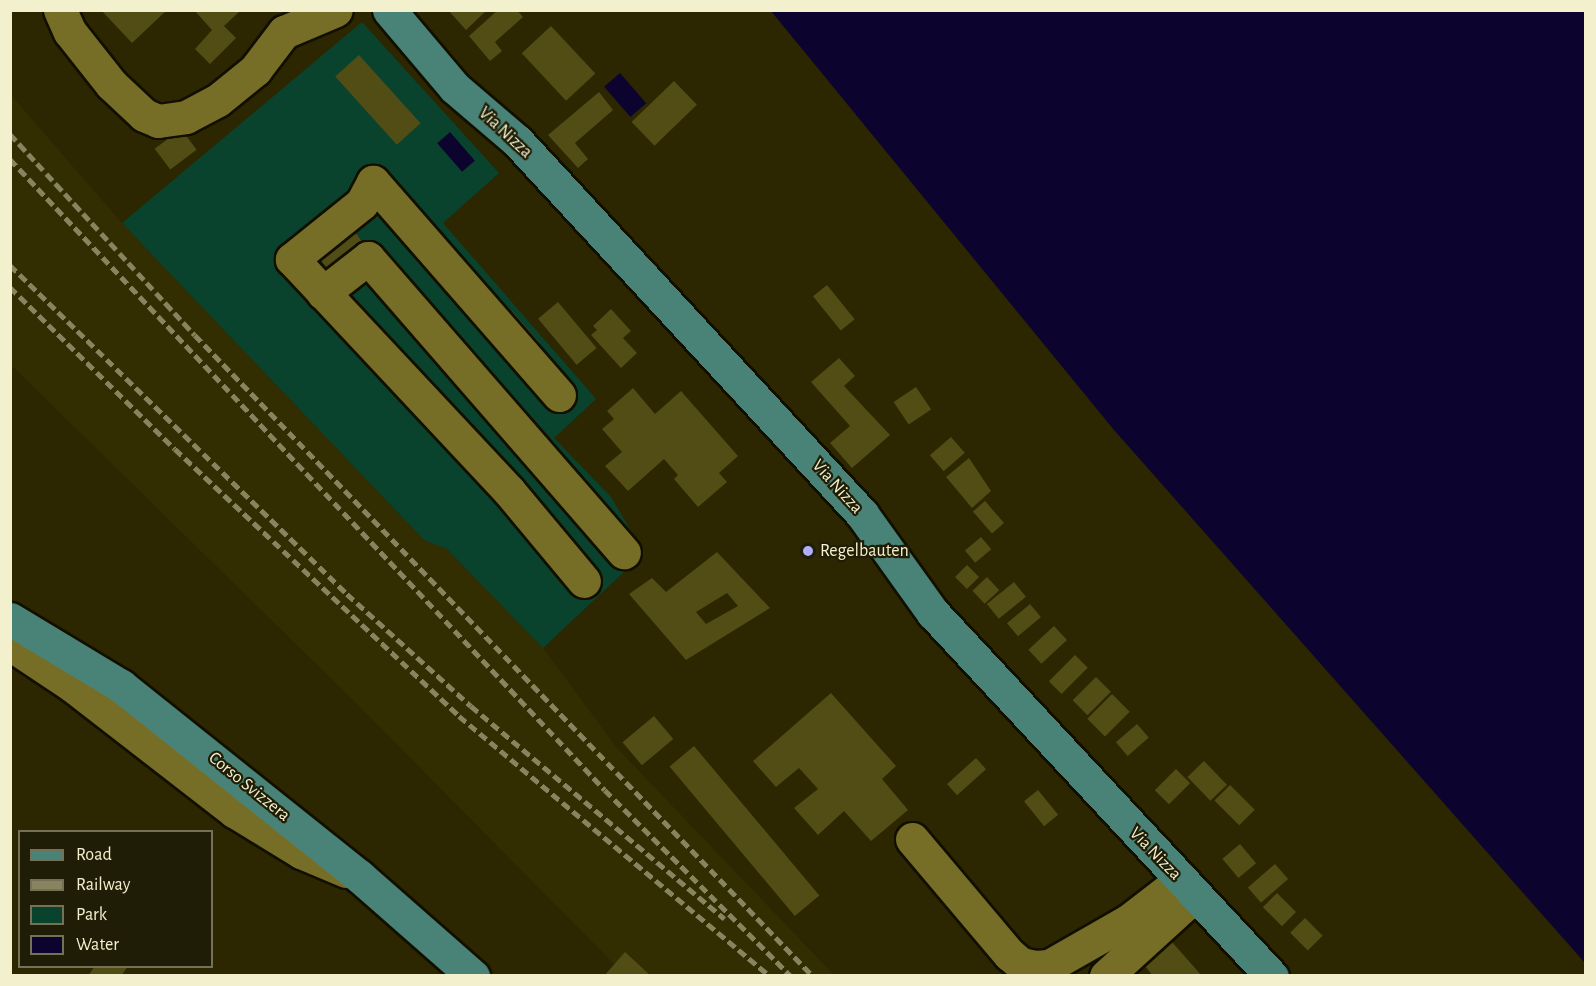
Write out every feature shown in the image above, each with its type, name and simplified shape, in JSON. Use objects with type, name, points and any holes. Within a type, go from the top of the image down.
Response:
[{"type":"main road","name":"Via Nizza","points":[[389,10],[455,88],[517,141],[862,514],[933,613],[1188,888],[1272,975]]},
{"type":"main road","name":"Corso Svizzera","points":[[10,619],[121,686],[359,876],[473,975]]},
{"type":"street","points":[[60,10],[70,32],[111,84],[144,115],[158,121],[186,117],[218,100],[255,70],[284,32],[336,10]]},
{"type":"street","points":[[559,395],[373,182],[362,203],[292,260],[509,492],[584,581]]},
{"type":"street","points":[[323,293],[368,258],[624,552]]},
{"type":"street","points":[[10,645],[73,686],[234,811],[302,852],[359,876]]},
{"type":"street","points":[[912,839],[1009,954],[1021,964],[1035,967],[1049,966],[1188,888]]},
{"type":"street","points":[[1106,975],[1188,888]]},
{"type":"shaded area","points":[[10,94],[122,223],[424,540],[447,549],[543,648],[617,748],[834,975],[625,975],[356,703],[11,365]]},
{"type":"green space","points":[[362,22],[499,173],[443,223],[596,399],[554,438],[611,497],[644,553],[543,648],[447,549],[424,540],[122,223]]},
{"type":"water","points":[[771,11],[1585,11],[1585,963],[1114,430]]},
{"type":"water","points":[[620,73],[646,103],[630,117],[604,87]]},
{"type":"water","points":[[450,132],[475,161],[462,172],[437,143]]},
{"type":"building","points":[[101,10],[167,10],[132,43]]},
{"type":"building","points":[[194,10],[241,10],[224,26],[236,38],[210,64],[195,49],[212,30]]},
{"type":"building","points":[[448,10],[487,10],[466,30]]},
{"type":"building","points":[[498,10],[517,10],[523,17],[495,42],[502,51],[490,61],[469,36]]},
{"type":"building","points":[[551,26],[595,74],[566,101],[522,53]]},
{"type":"building","points":[[359,55],[421,123],[397,145],[335,76]]},
{"type":"building","points":[[674,81],[697,105],[654,146],[632,122]]},
{"type":"building","points":[[599,92],[613,110],[575,143],[588,159],[578,168],[548,135]]},
{"type":"building","points":[[181,129],[197,150],[170,170],[155,149]]},
{"type":"building","points":[[352,228],[368,250],[332,276],[316,254]]},
{"type":"building","points":[[827,285],[855,319],[841,331],[813,296]]},
{"type":"building","points":[[558,302],[597,348],[577,365],[538,319]]},
{"type":"building","points":[[611,309],[631,331],[623,338],[637,353],[621,368],[591,335],[597,330],[593,326]]},
{"type":"building","points":[[512,311],[540,343],[527,355],[499,322]]},
{"type":"building","points":[[839,358],[855,376],[844,386],[890,435],[852,468],[830,443],[850,426],[811,382]]},
{"type":"building","points":[[916,387],[931,409],[909,424],[894,402]]},
{"type":"building","points":[[633,388],[655,414],[681,391],[738,456],[719,473],[727,482],[698,507],[674,479],[678,475],[664,459],[628,491],[605,466],[622,452],[602,429],[614,419],[607,411]]},
{"type":"building","points":[[951,437],[965,453],[944,471],[930,455]]},
{"type":"building","points":[[969,458],[991,491],[972,508],[946,477]]},
{"type":"building","points":[[985,501],[1004,523],[992,533],[973,511]]},
{"type":"building","points":[[981,537],[991,549],[975,563],[965,550]]},
{"type":"building","points":[[717,552],[770,608],[686,660],[629,594],[652,578],[666,592]],"holes":[[[727,593],[738,606],[706,624],[696,612]]]},
{"type":"building","points":[[967,565],[979,577],[967,589],[955,577]]},
{"type":"building","points":[[987,577],[999,590],[985,604],[972,591]]},
{"type":"building","points":[[1014,582],[1026,597],[999,619],[987,604]]},
{"type":"building","points":[[1030,604],[1041,617],[1018,636],[1007,623]]},
{"type":"building","points":[[1054,626],[1067,640],[1041,664],[1028,650]]},
{"type":"building","points":[[1075,655],[1088,668],[1062,694],[1049,681]]},
{"type":"building","points":[[1096,677],[1111,692],[1088,715],[1073,700]]},
{"type":"building","points":[[831,693],[896,766],[882,779],[908,810],[871,841],[844,811],[818,835],[794,808],[818,789],[799,768],[776,787],[753,761]]},
{"type":"building","points":[[1112,694],[1130,712],[1105,736],[1087,719]]},
{"type":"building","points":[[654,716],[673,739],[642,765],[623,742]]},
{"type":"building","points":[[1137,724],[1149,738],[1128,756],[1116,742]]},
{"type":"building","points":[[694,746],[819,895],[795,916],[669,767]]},
{"type":"building","points":[[976,758],[986,769],[957,795],[947,784]]},
{"type":"building","points":[[1204,761],[1227,785],[1210,801],[1187,777]]},
{"type":"building","points":[[1176,769],[1190,783],[1169,804],[1155,790]]},
{"type":"building","points":[[1230,785],[1255,810],[1239,825],[1214,801]]},
{"type":"building","points":[[1038,790],[1058,815],[1044,826],[1024,801]]},
{"type":"building","points":[[1240,844],[1256,863],[1238,878],[1222,859]]},
{"type":"building","points":[[1275,864],[1288,879],[1261,903],[1248,888]]},
{"type":"building","points":[[1277,893],[1296,912],[1282,926],[1263,907]]},
{"type":"building","points":[[1305,918],[1323,936],[1308,951],[1290,933]]},
{"type":"building","points":[[1172,942],[1202,976],[1153,976],[1145,966]]},
{"type":"building","points":[[625,952],[651,976],[604,976]]},
{"type":"building","points":[[94,968],[127,968],[121,976],[88,976]]},
{"type":"railway","points":[[10,134],[195,335],[813,976]]},
{"type":"railway","points":[[10,159],[605,790],[791,976]]},
{"type":"railway","points":[[10,265],[347,594],[471,706],[725,919]]},
{"type":"railway","points":[[10,287],[175,449],[459,716],[770,976]]},
{"type":"place","name":"Regelbauten","points":[[808,551]]}]
